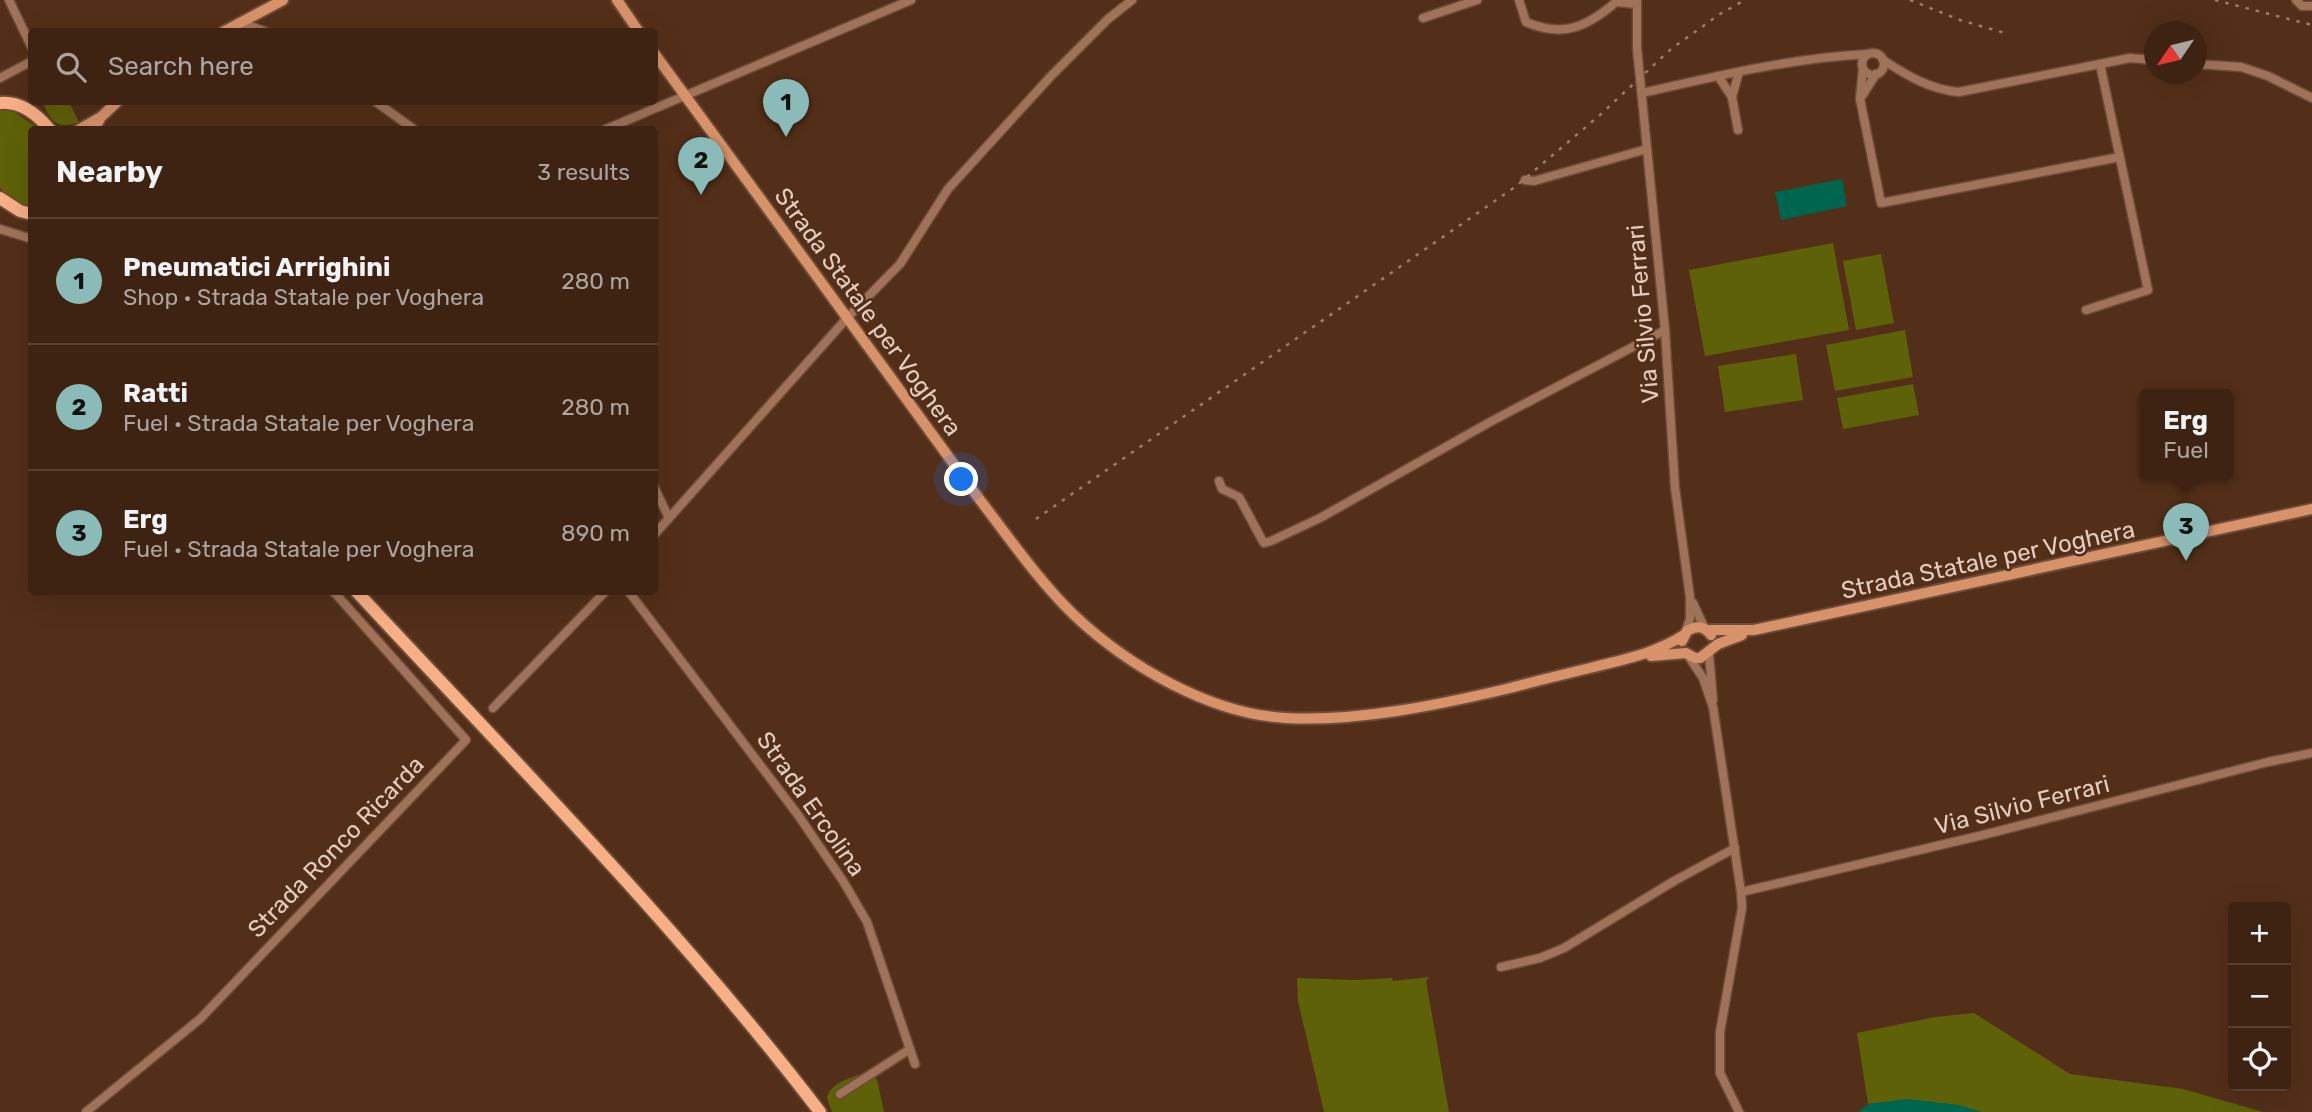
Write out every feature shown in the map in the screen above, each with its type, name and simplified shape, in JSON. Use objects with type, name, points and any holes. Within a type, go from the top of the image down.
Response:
[{"type":"main road","points":[[230,28],[283,0]]},
{"type":"main road","points":[[617,0],[636,28]]},
{"type":"main road","name":"Strada Statale per Voghera","points":[[658,58],[980,500],[1053,593],[1118,653],[1150,672],[1195,694],[1259,715],[1335,717],[1373,714],[1472,697],[1638,656],[1671,643],[1696,627],[1706,630],[1755,630]]},
{"type":"main road","points":[[0,103],[31,106],[48,126]]},
{"type":"main road","points":[[85,126],[101,117],[114,105]]},
{"type":"main road","points":[[96,126],[101,117]]},
{"type":"main road","points":[[0,198],[28,213]]},
{"type":"main road","name":"Strada Statale per Voghera","points":[[1638,656],[1687,654],[1700,658],[1724,641],[1755,630],[2312,509]]},
{"type":"main road","points":[[360,595],[586,837],[698,962],[760,1033],[820,1112]]},
{"type":"main road","points":[[1706,630],[1712,638],[1711,650]]},
{"type":"main road","points":[[1684,634],[1682,645],[1687,654]]},
{"type":"street","points":[[9,0],[28,40]]},
{"type":"street","points":[[614,126],[911,0]]},
{"type":"street","points":[[658,530],[847,318],[900,264],[948,189],[1051,76],[1108,19],[1132,0]]},
{"type":"street","points":[[1423,18],[1476,0]]},
{"type":"street","points":[[1519,0],[1526,22],[1545,30],[1569,29],[1595,20],[1616,2],[1637,2]]},
{"type":"street","points":[[2296,0],[2302,6],[2312,6]]},
{"type":"street","name":"Via Silvio Ferrari","points":[[1637,2],[1636,27],[1665,330],[1675,488],[1690,597],[1690,619],[1684,634]]},
{"type":"street","points":[[240,22],[256,28]]},
{"type":"street","points":[[1868,54],[1863,59],[1860,99],[1881,203],[2120,157]]},
{"type":"street","points":[[1642,93],[1718,76],[1839,55],[1879,55],[1907,76],[1942,90],[1959,92],[2130,58],[2144,59]]},
{"type":"street","points":[[1839,55],[1869,74],[1879,72],[1907,76]]},
{"type":"street","points":[[1860,99],[1879,72],[1883,60]]},
{"type":"street","points":[[0,78],[28,63]]},
{"type":"street","points":[[2086,310],[2148,289],[2100,64]]},
{"type":"street","points":[[2207,65],[2241,67],[2268,76],[2312,98]]},
{"type":"street","points":[[1732,97],[1739,72]]},
{"type":"street","points":[[1718,76],[1732,97],[1738,130]]},
{"type":"street","points":[[380,105],[409,126]]},
{"type":"street","points":[[1525,180],[1535,181],[1647,149]]},
{"type":"street","points":[[0,229],[28,238]]},
{"type":"street","points":[[1219,481],[1222,489],[1239,497],[1265,543],[1271,541],[1320,518],[1490,422],[1665,330]]},
{"type":"street","points":[[658,495],[669,518]]},
{"type":"street","name":"Strada Ronco Ricarda","points":[[86,1112],[200,1019],[466,740],[337,595]]},
{"type":"street","points":[[493,708],[603,595]]},
{"type":"street","name":"Strada Ercolina","points":[[631,595],[790,804],[844,881],[867,922],[915,1063]]},
{"type":"street","name":"Via Silvio Ferrari","points":[[1690,597],[1706,630]]},
{"type":"street","points":[[1711,650],[1713,707],[1742,908],[1720,1032],[1720,1073],[1739,1112]]},
{"type":"street","points":[[1687,654],[1703,678],[1713,707]]},
{"type":"street","name":"Via Silvio Ferrari","points":[[1741,892],[2312,753]]},
{"type":"street","points":[[1501,967],[1540,958],[1564,948],[1674,881],[1735,848]]},
{"type":"street","points":[[840,1094],[910,1049]]},
{"type":"shaded area","points":[[44,105],[70,105],[79,122],[60,124],[49,115]]},
{"type":"shaded area","points":[[0,110],[13,111],[35,126],[28,126],[28,206],[0,188]]},
{"type":"shaded area","points":[[1833,243],[1849,330],[1705,356],[1689,270]]},
{"type":"shaded area","points":[[1881,254],[1894,323],[1856,330],[1843,261]]},
{"type":"shaded area","points":[[1905,330],[1913,377],[1835,391],[1826,345]]},
{"type":"shaded area","points":[[1796,354],[1803,400],[1725,412],[1718,366]]},
{"type":"shaded area","points":[[1913,384],[1919,415],[1843,429],[1837,398]]},
{"type":"shaded area","points":[[1429,977],[1426,981],[1449,1112],[1324,1112],[1298,1001],[1297,978],[1392,978],[1393,981]]},
{"type":"shaded area","points":[[1974,1013],[2070,1074],[2183,1089],[2263,1112],[1982,1112],[1925,1102],[1868,1104],[1857,1033],[1935,1017]]},
{"type":"shaded area","points":[[870,1070],[877,1080],[884,1112],[832,1112],[827,1098],[833,1087]]},
{"type":"water","points":[[1842,179],[1847,206],[1781,220],[1775,192]]},
{"type":"water","points":[[1908,1099],[1959,1105],[1982,1112],[1858,1112],[1868,1104]]},
{"type":"railway","points":[[1036,519],[1515,187],[1600,115],[1671,49],[1720,14],[1745,0]]},
{"type":"railway","points":[[1910,0],[1960,20],[2008,34]]},
{"type":"railway","points":[[2215,0],[2312,25]]},
{"type":"place","name":"Pneumatici Arrighini","points":[[786,137]]},
{"type":"place","name":"Ratti","points":[[701,195]]},
{"type":"place","name":"Erg","points":[[2186,561]]}]
